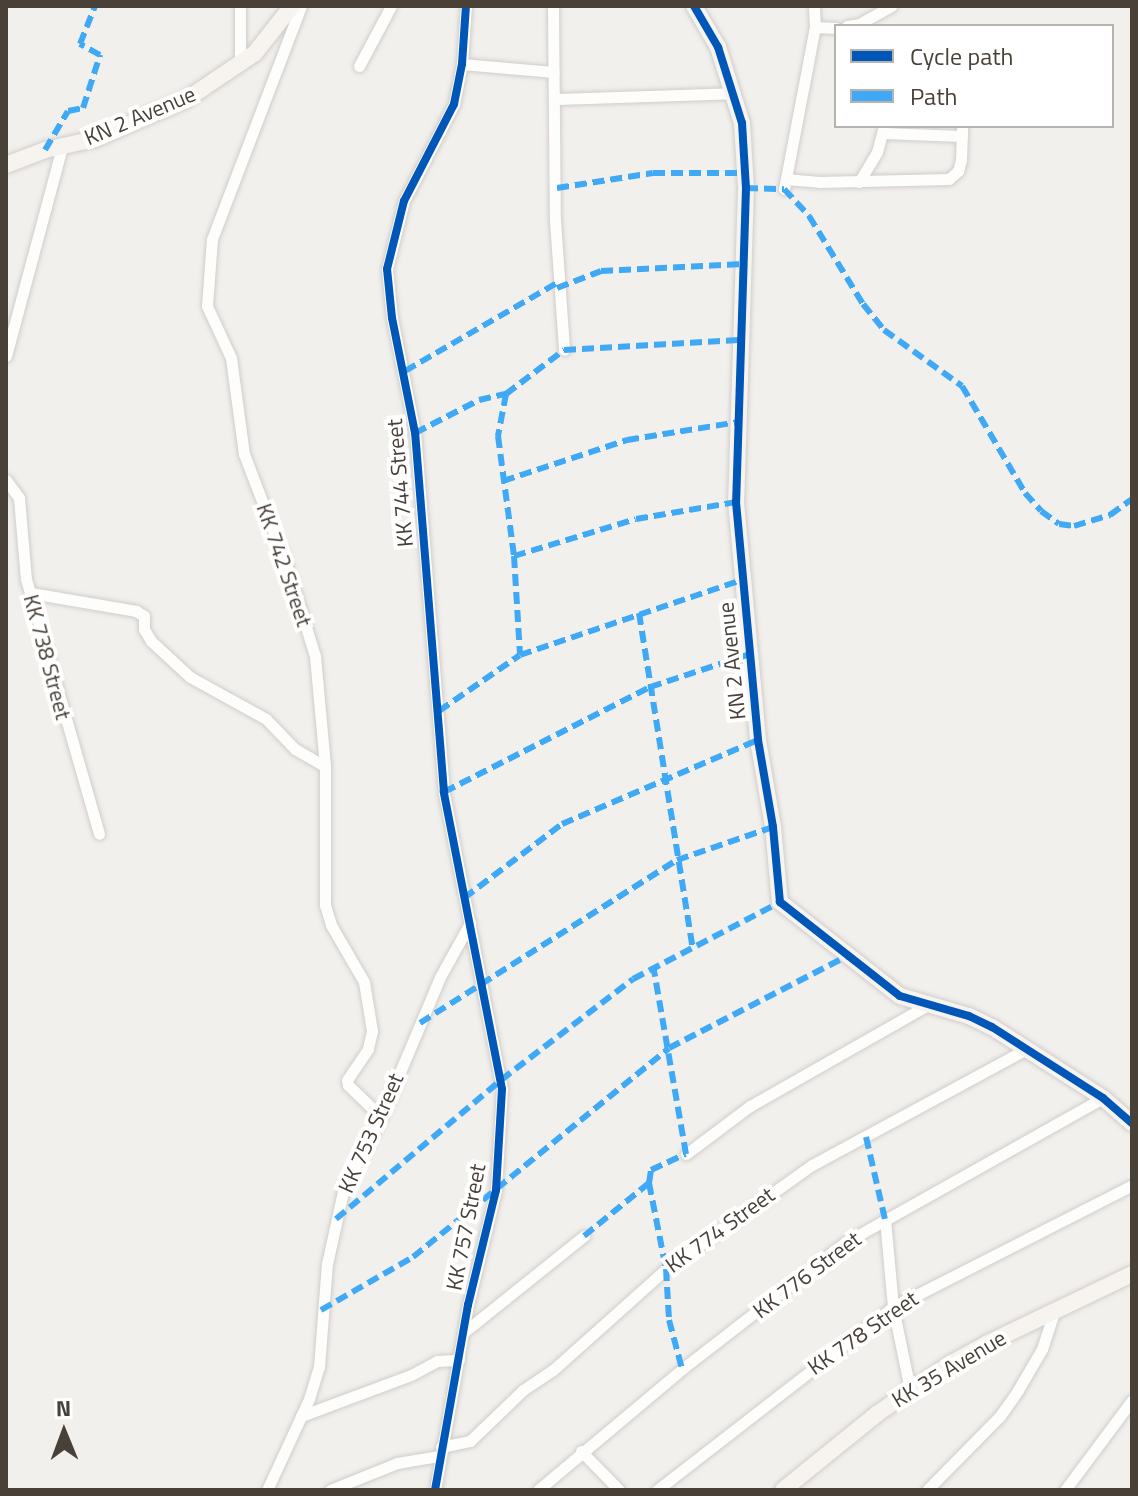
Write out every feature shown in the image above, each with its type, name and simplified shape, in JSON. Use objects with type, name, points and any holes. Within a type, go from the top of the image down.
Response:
[{"type":"street","points":[[240,6],[240,65]]},
{"type":"street","name":"KN 2 Avenue","points":[[6,165],[95,139],[187,99],[255,53],[292,6]]},
{"type":"street","name":"KK 742 Street","points":[[301,6],[212,239],[207,306],[231,358],[244,454],[289,572],[315,656],[325,766],[325,905],[331,925],[364,982],[372,1031],[368,1049],[347,1080],[348,1085],[381,1117]]},
{"type":"street","points":[[359,66],[391,6]]},
{"type":"street","name":"KK 744 Street","points":[[466,6],[462,64],[449,115],[404,201],[387,269],[392,318],[415,433],[444,792],[470,923]]},
{"type":"street","points":[[553,6],[555,220],[564,350]]},
{"type":"street","name":"KN 2 Avenue","points":[[694,6],[718,47],[742,123],[746,188],[736,502],[758,740],[773,827],[780,902],[881,983],[926,1006],[969,1016],[1028,1048],[1103,1098],[1132,1123]]},
{"type":"street","points":[[814,6],[815,27],[785,184],[859,182],[949,179],[958,171],[962,131],[883,130],[871,166],[859,182]]},
{"type":"street","points":[[859,24],[891,6]]},
{"type":"street","points":[[815,27],[834,28]]},
{"type":"street","points":[[462,64],[554,72]]},
{"type":"street","points":[[556,99],[733,93]]},
{"type":"street","points":[[6,356],[62,147]]},
{"type":"street","name":"KK 738 Street","points":[[6,480],[19,498],[20,539],[31,593],[57,697],[99,834]]},
{"type":"street","points":[[31,593],[136,611],[144,616],[144,629],[151,641],[190,677],[266,719],[295,749],[325,766]]},
{"type":"street","name":"KK 753 Street","points":[[267,1490],[301,1416],[319,1367],[327,1264],[343,1191],[381,1117],[440,977],[470,923]]},
{"type":"street","name":"KK 757 Street","points":[[435,1490],[464,1332],[496,1190],[502,1089],[470,923]]},
{"type":"street","points":[[686,1154],[750,1106],[926,1006]]},
{"type":"street","name":"KK 774 Street","points":[[330,1490],[397,1463],[470,1441],[523,1390],[553,1370],[666,1269],[812,1165],[1028,1048]]},
{"type":"street","name":"KK 776 Street","points":[[538,1490],[581,1451],[846,1242],[1103,1098]]},
{"type":"street","name":"KK 778 Street","points":[[657,1490],[893,1307],[1132,1185]]},
{"type":"street","points":[[885,1219],[893,1307],[910,1390]]},
{"type":"street","points":[[464,1332],[584,1236]]},
{"type":"street","name":"KK 35 Avenue","points":[[783,1490],[799,1483],[910,1390],[988,1343],[1132,1274]]},
{"type":"street","points":[[927,1490],[1000,1416],[1042,1349],[1054,1310]]},
{"type":"street","points":[[301,1416],[411,1375],[437,1361],[459,1360]]},
{"type":"street","points":[[1065,1490],[1132,1400]]},
{"type":"street","points":[[581,1451],[619,1490]]},
{"type":"marked path","points":[[45,150],[68,111],[83,108],[100,55],[80,44],[95,6]]},
{"type":"marked path","points":[[557,188],[653,173],[745,173]]},
{"type":"marked path","points":[[746,188],[784,189],[809,216],[863,304],[884,330],[962,386],[1025,493],[1041,511],[1059,524],[1074,526],[1110,515],[1132,499]]},
{"type":"marked path","points":[[557,288],[601,271],[743,264]]},
{"type":"marked path","points":[[405,371],[557,283]]},
{"type":"marked path","points":[[415,433],[479,400],[506,394],[564,350],[739,340]]},
{"type":"marked path","points":[[506,394],[498,436],[514,556],[520,655]]},
{"type":"marked path","points":[[503,481],[627,440],[738,422]]},
{"type":"marked path","points":[[514,556],[636,519],[736,502]]},
{"type":"marked path","points":[[439,711],[520,655],[742,580]]},
{"type":"marked path","points":[[639,613],[693,950]]},
{"type":"marked path","points":[[444,792],[650,687],[750,654]]},
{"type":"marked path","points":[[464,898],[562,824],[758,740]]},
{"type":"marked path","points":[[420,1023],[677,860],[773,827]]},
{"type":"marked path","points":[[336,1219],[501,1080],[633,979],[780,902]]},
{"type":"marked path","points":[[321,1310],[413,1257],[669,1048],[847,956]]},
{"type":"marked path","points":[[584,1236],[649,1183],[651,1170],[686,1154],[654,970]]},
{"type":"marked path","points":[[866,1137],[885,1219]]},
{"type":"marked path","points":[[649,1183],[666,1269],[669,1320],[682,1369]]},
{"type":"cycle path","points":[[435,1490],[468,1305],[496,1190],[502,1089],[444,792],[415,433],[392,318],[387,269],[404,201],[454,104],[462,64],[466,6]]},
{"type":"cycle path","points":[[694,6],[718,47],[742,123],[746,188],[736,502],[758,740],[773,827],[780,902],[900,996],[969,1016],[992,1027],[1103,1098],[1132,1123]]}]
